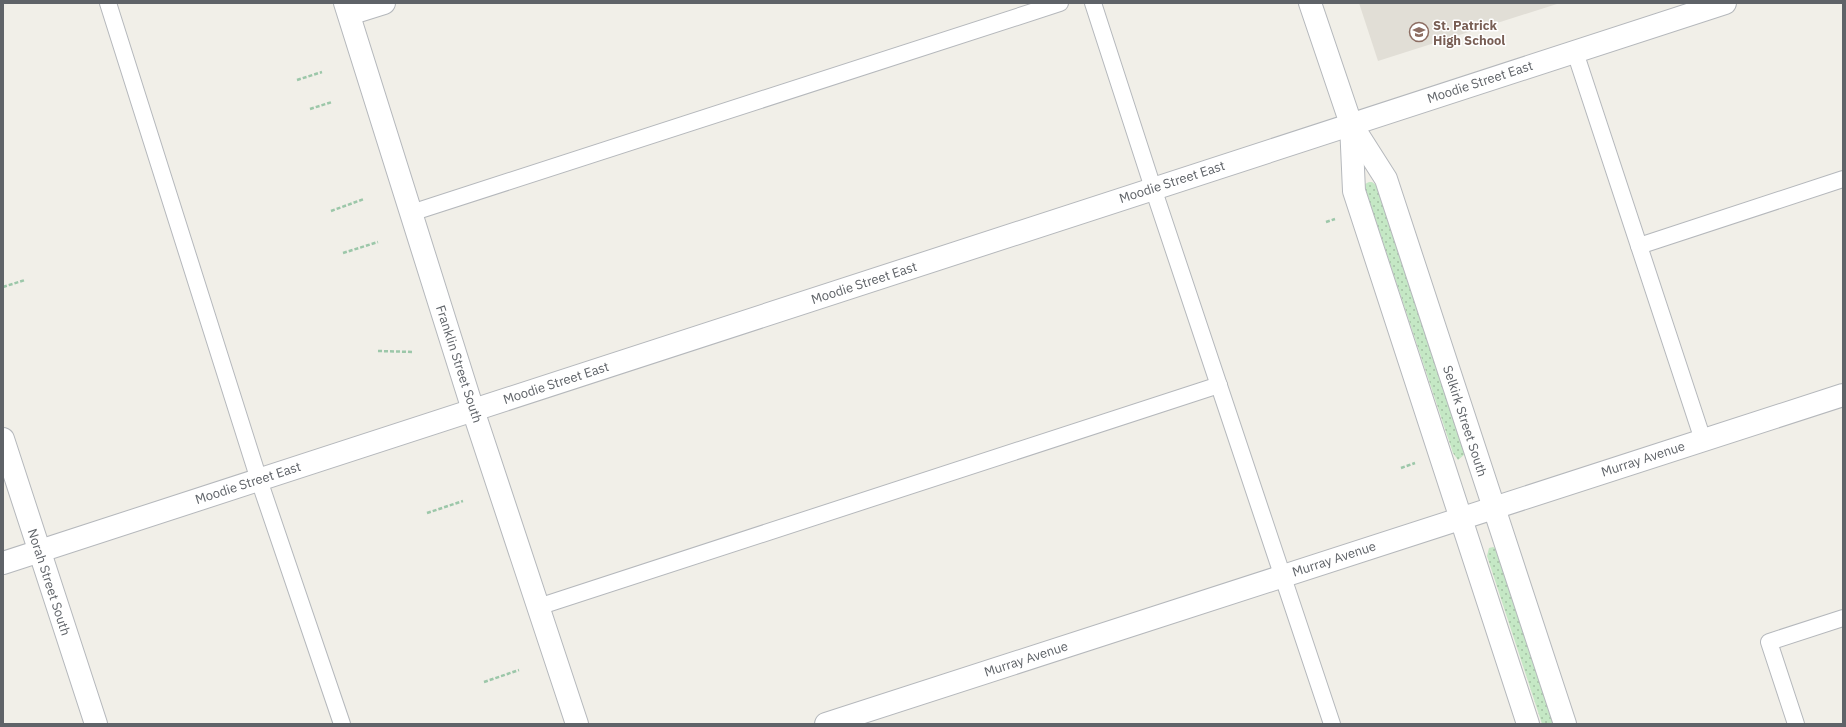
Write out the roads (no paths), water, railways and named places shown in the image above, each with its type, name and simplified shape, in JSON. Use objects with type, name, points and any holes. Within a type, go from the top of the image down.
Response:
[{"type":"street","points":[[347,9],[384,3]]},
{"type":"street","name":"Selkirk Street South","points":[[1310,3],[1351,124],[1386,179],[1565,724]]},
{"type":"street","name":"Moodie Street East","points":[[3,563],[1725,3]]},
{"type":"street","name":"Franklin Street South","points":[[347,9],[473,410],[577,724]]},
{"type":"street","name":"Selkirk Street South","points":[[1351,124],[1354,191],[1528,724]]},
{"type":"street","name":"Murray Avenue","points":[[826,724],[1843,395]]},
{"type":"street","name":"Norah Street South","points":[[3,439],[96,724]]},
{"type":"lane","points":[[108,3],[259,480],[342,724]]},
{"type":"lane","points":[[411,213],[1060,3]]},
{"type":"lane","points":[[1093,3],[1153,188],[1332,724]]},
{"type":"lane","points":[[1575,52],[1703,440]]},
{"type":"lane","points":[[1639,246],[1843,179]]},
{"type":"lane","points":[[538,607],[1219,385]]},
{"type":"lane","points":[[1796,724],[1768,642],[1843,618]]},
{"type":"place","name":"St. Patrick High School","points":[[1419,32]]}]
